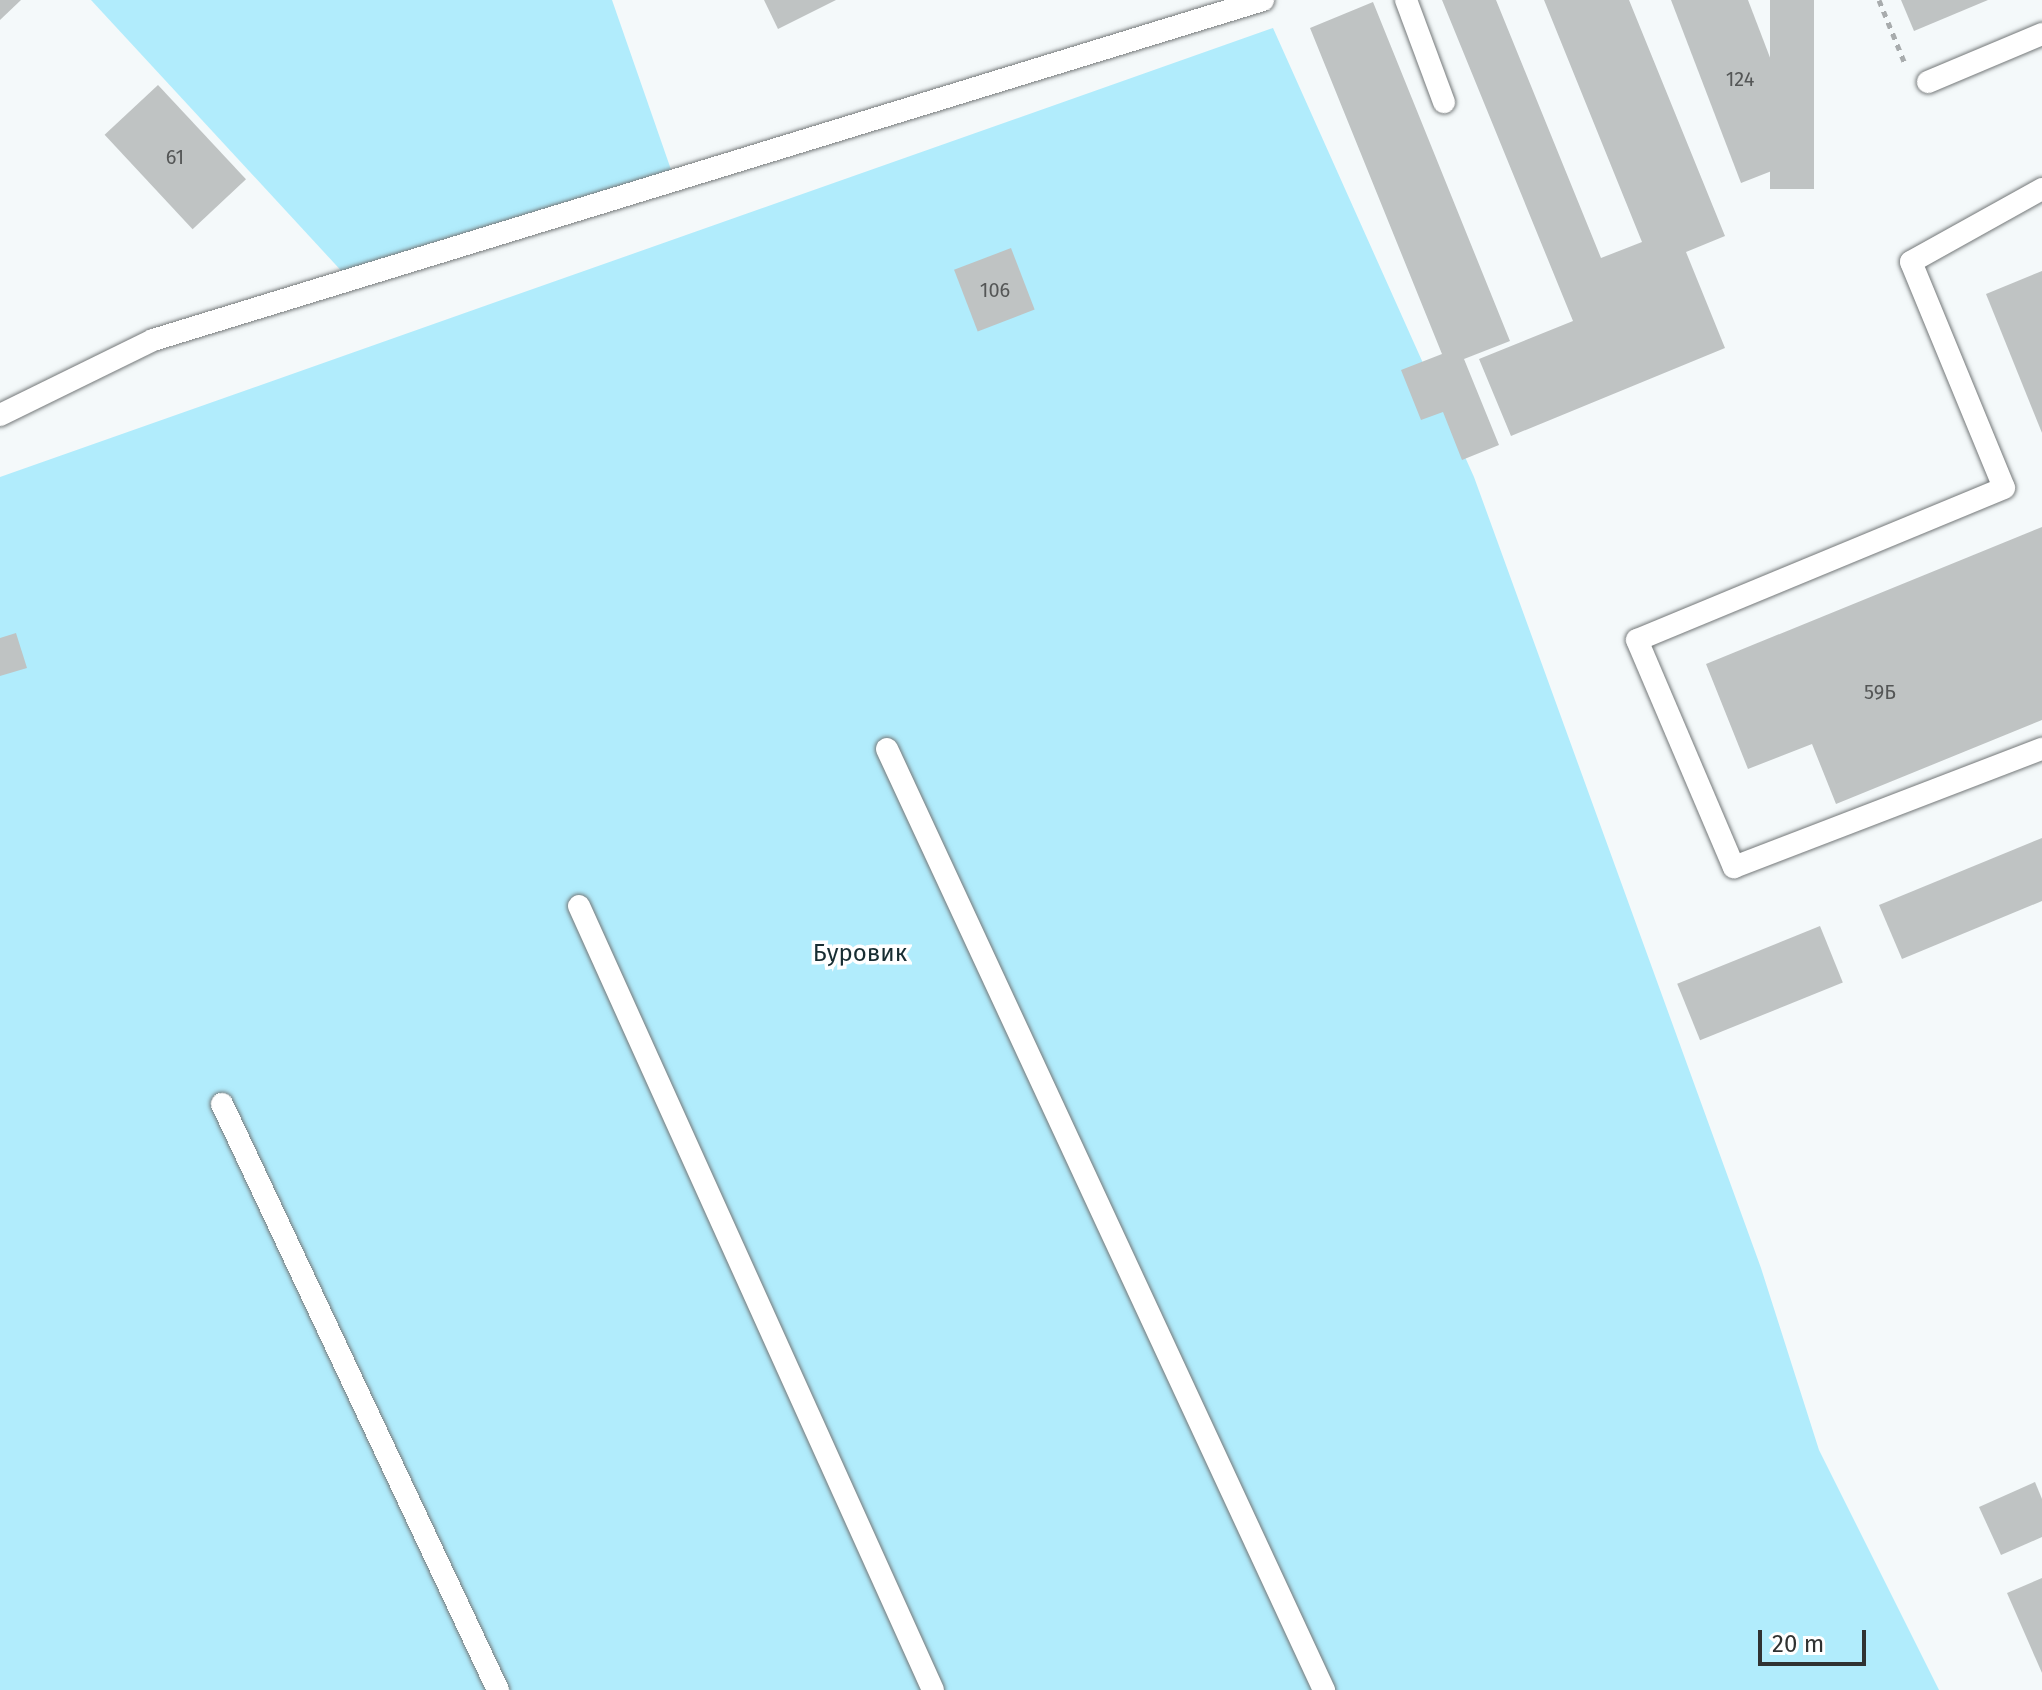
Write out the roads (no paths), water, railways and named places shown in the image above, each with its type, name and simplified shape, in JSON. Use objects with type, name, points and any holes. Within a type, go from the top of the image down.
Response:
[{"type":"lane","points":[[0,415],[153,340],[1263,0]]},
{"type":"lane","points":[[1406,0],[1444,102]]},
{"type":"lane","points":[[1928,82],[2042,34]]},
{"type":"lane","points":[[2042,189],[1911,262],[2004,488],[1637,640],[1734,867],[2042,749]]},
{"type":"lane","points":[[887,749],[1324,1690]]},
{"type":"lane","points":[[579,906],[933,1690]]},
{"type":"lane","points":[[222,1104],[498,1690]]},
{"type":"park label","name":"Буровик","points":[[860,954]]}]
